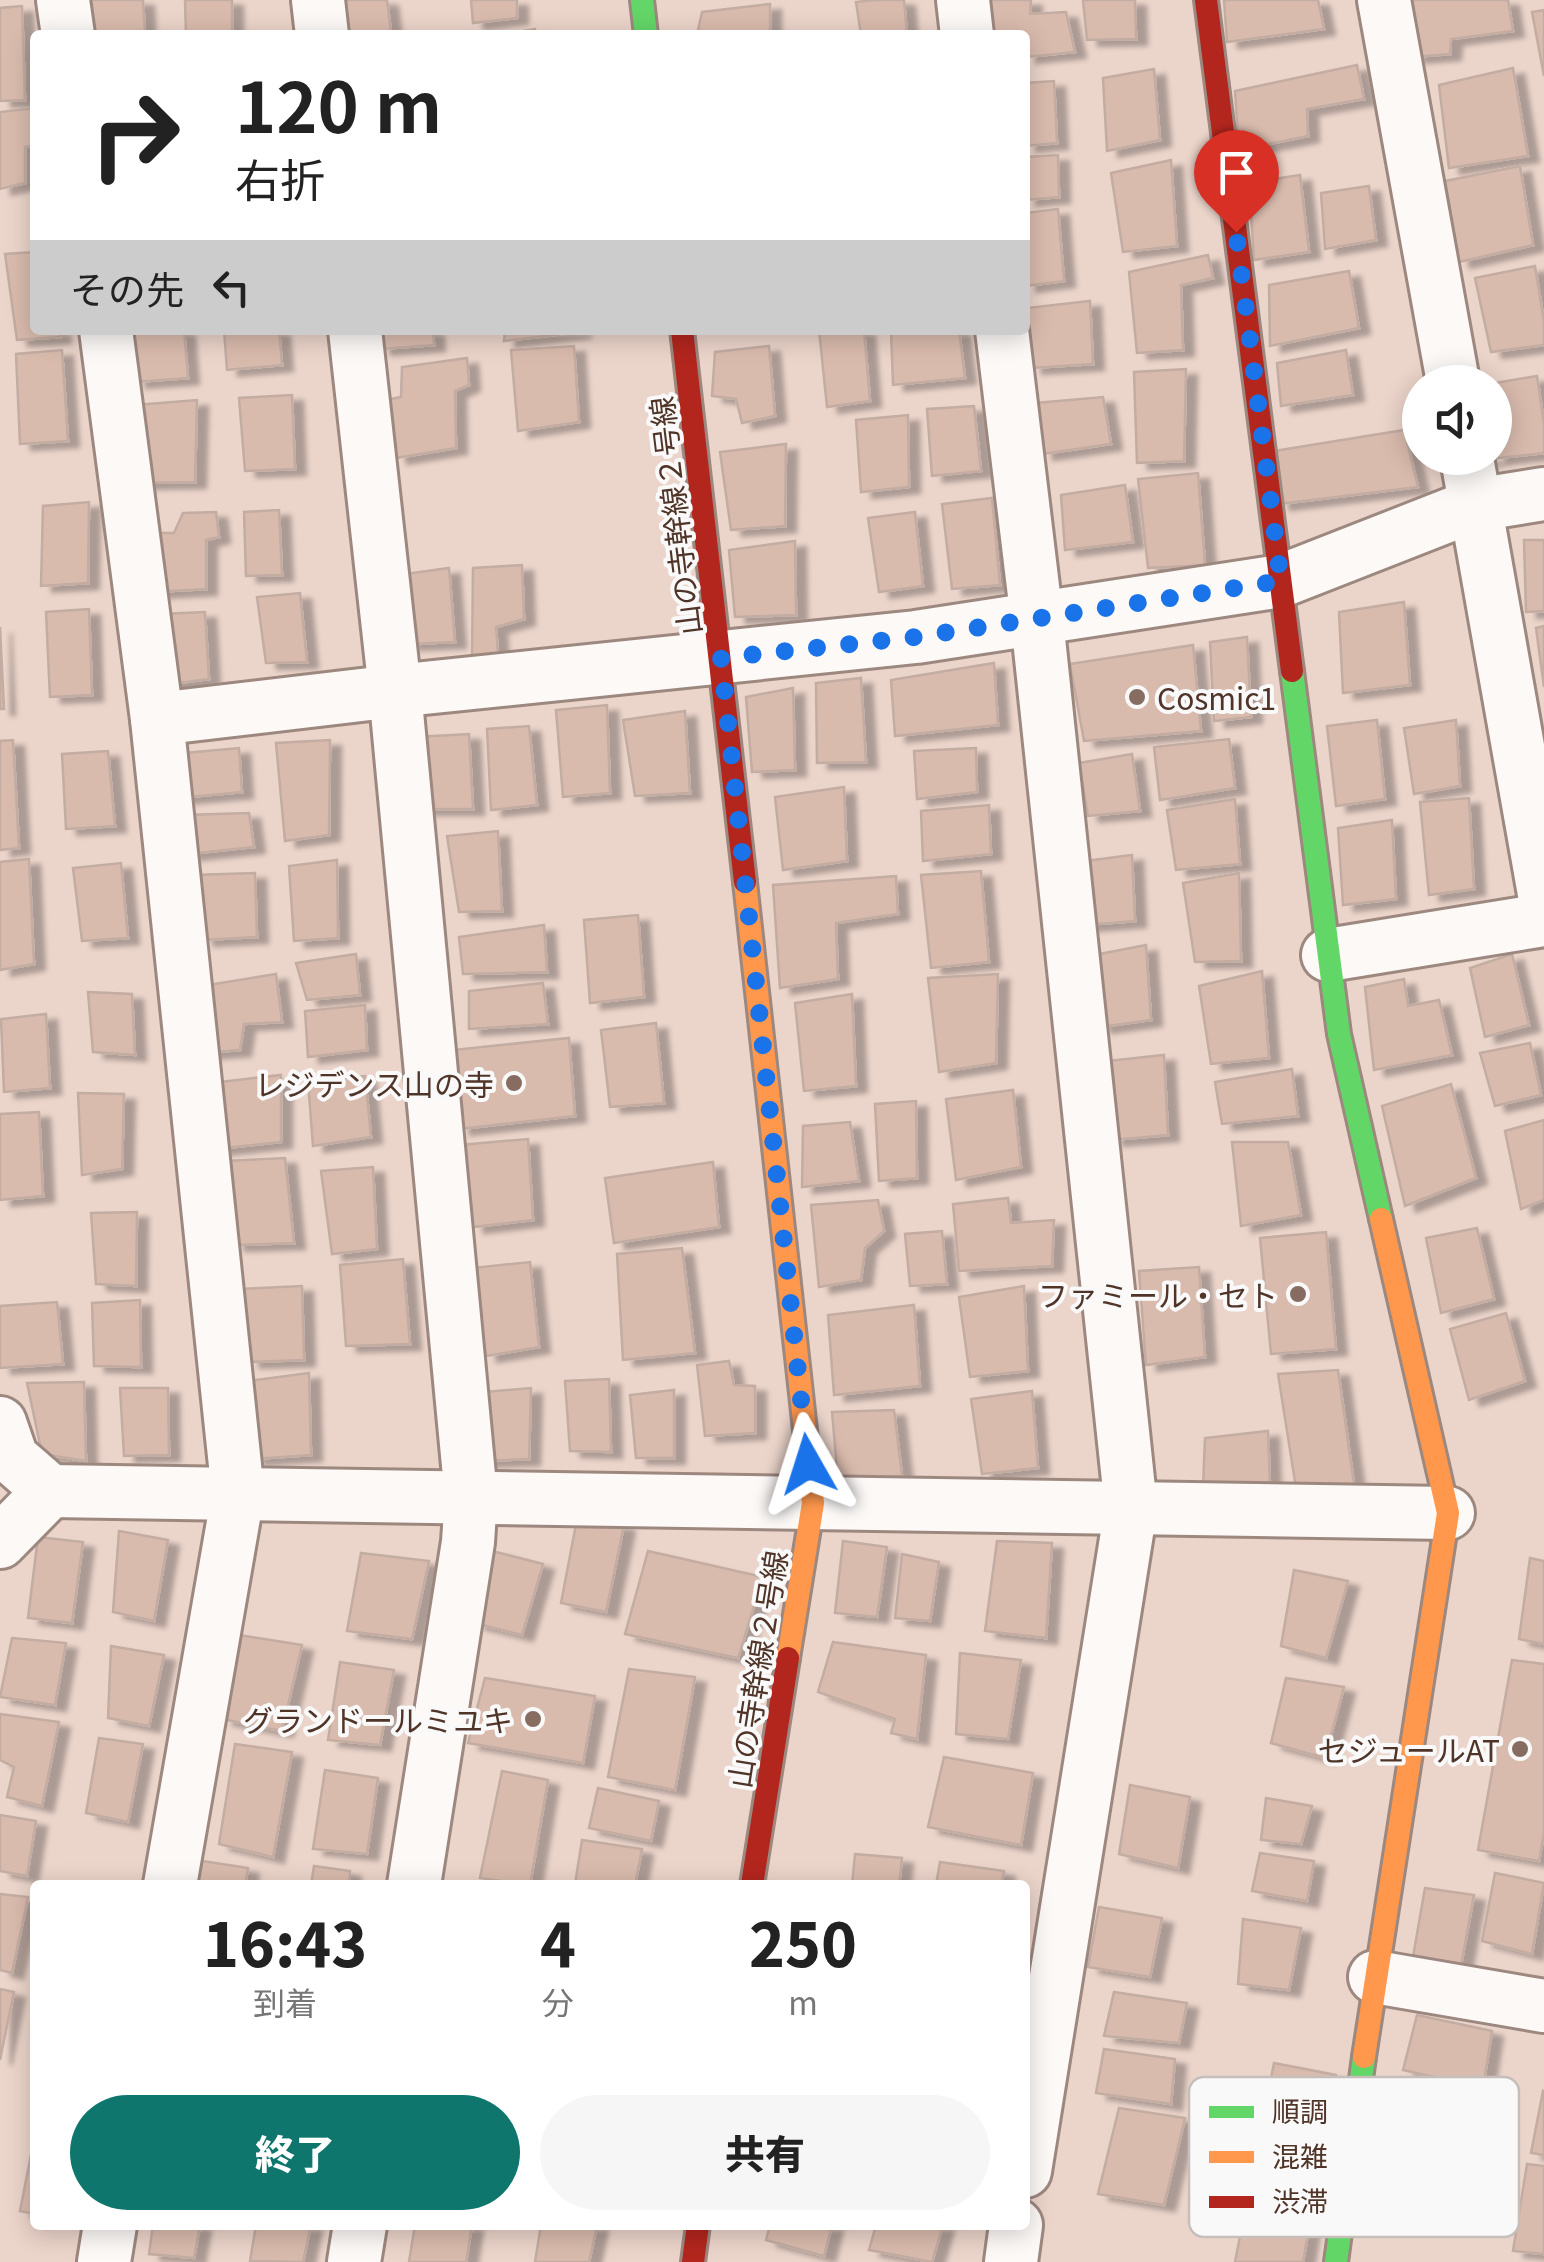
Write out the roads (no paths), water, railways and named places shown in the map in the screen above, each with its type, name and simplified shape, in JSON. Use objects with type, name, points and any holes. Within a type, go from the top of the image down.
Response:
[{"type":"street","points":[[63,0],[67,30]]},
{"type":"street","points":[[318,0],[321,30]]},
{"type":"street","points":[[642,0],[645,30]]},
{"type":"street","points":[[963,0],[966,30]]},
{"type":"street","points":[[1206,0],[1338,1034],[1448,1513],[1361,2077]]},
{"type":"street","points":[[1384,0],[1450,365]]},
{"type":"street","points":[[107,335],[156,720],[238,1494],[171,1880]]},
{"type":"street","points":[[356,335],[395,691],[471,1497],[468,1542],[415,1880]]},
{"type":"street","name":"山の寺幹線２号線","points":[[683,335],[813,1503],[753,1880]]},
{"type":"street","points":[[1003,335],[1037,620],[1131,1508],[1030,2140]]},
{"type":"street","points":[[1471,482],[1544,894]]},
{"type":"street","points":[[156,720],[916,637],[1281,581],[1471,482],[1544,494]]},
{"type":"street","points":[[1328,955],[1544,920]]},
{"type":"street","points":[[0,1423],[12,1458],[50,1490],[1448,1513]]},
{"type":"street","points":[[0,1542],[50,1490]]},
{"type":"street","points":[[1375,1977],[1544,2006]]},
{"type":"street","points":[[104,2262],[109,2230]]},
{"type":"street","points":[[354,2262],[359,2230]]},
{"type":"street","points":[[693,2262],[697,2230]]},
{"type":"street","points":[[1010,2262],[1015,2230]]},
{"type":"street","points":[[1336,2262],[1339,2237]]},
{"type":"place","name":"Cosmic1","points":[[1137,697]]},
{"type":"place","name":"レジデンス山の寺","points":[[514,1083]]},
{"type":"place","name":"ファミール・セト","points":[[1298,1294]]},
{"type":"place","name":"グランドールミユキ","points":[[533,1719]]},
{"type":"place","name":"セジュールAT","points":[[1520,1749]]}]
